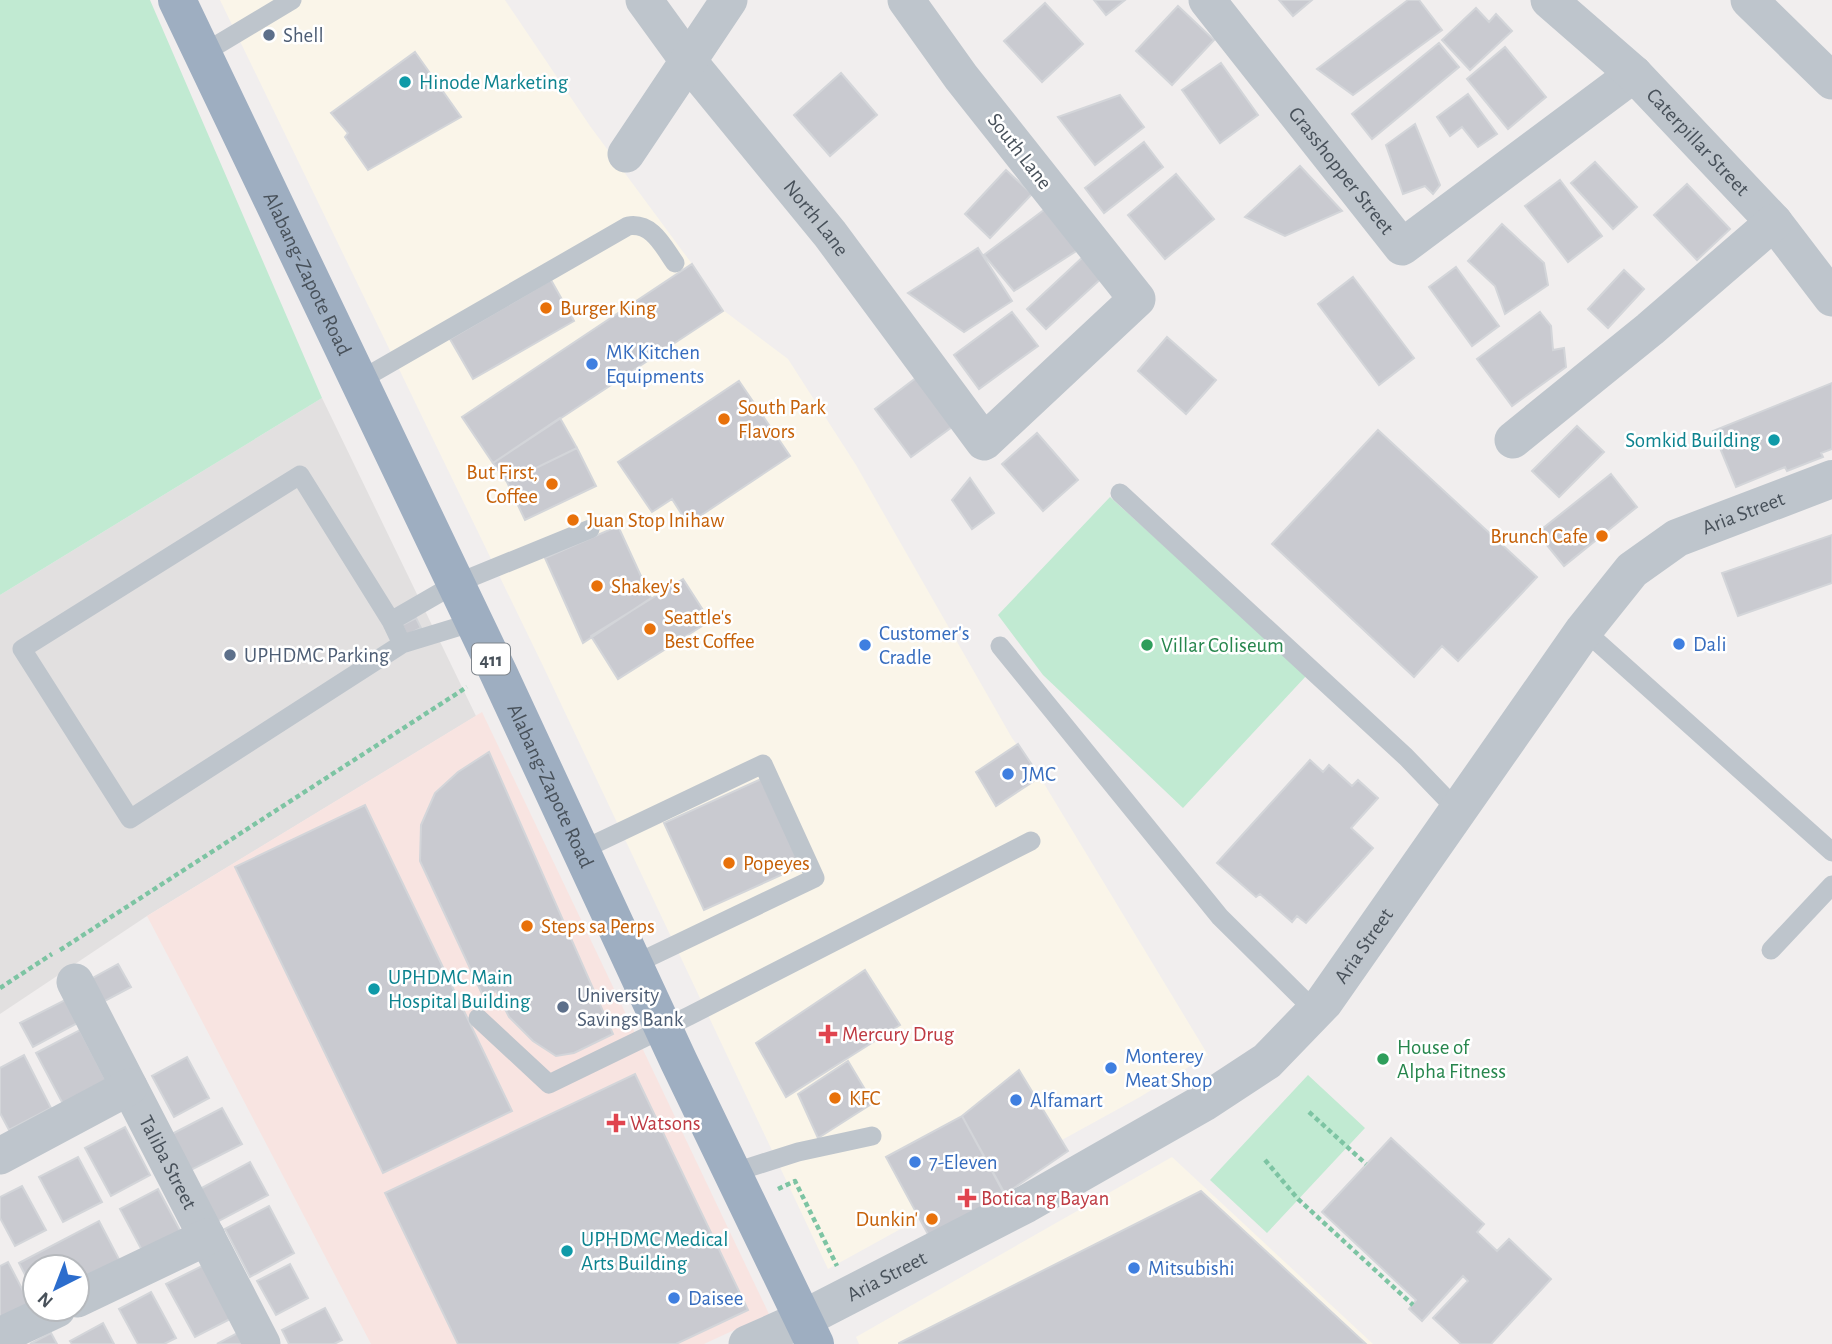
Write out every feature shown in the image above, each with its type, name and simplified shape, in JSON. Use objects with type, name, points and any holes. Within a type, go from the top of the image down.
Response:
[{"type":"highway","name":"Alabang-Zapote Road","points":[[177,0],[809,1331]]},
{"type":"street","name":"North Lane","points":[[644,0],[689,62],[830,234],[984,442]]},
{"type":"street","points":[[626,154],[729,0]]},
{"type":"street","name":"South Lane","points":[[906,0],[961,77],[1137,299],[984,442]]},
{"type":"street","name":"Grasshopper Street","points":[[1207,0],[1402,247],[1634,74]]},
{"type":"street","name":"Caterpillar Street","points":[[1549,0],[1634,74],[1774,222],[1832,298]]},
{"type":"street","points":[[1749,0],[1832,81]]},
{"type":"street","points":[[1513,440],[1650,329],[1774,222]]},
{"type":"street","name":"Aria Street","points":[[809,1331],[1203,1103],[1267,1061],[1324,1002],[1584,630],[1632,570],[1677,538],[1832,479]]},
{"type":"street","name":"Taliba Street","points":[[75,982],[262,1344]]},
{"type":"street","points":[[0,1156],[130,1087]]},
{"type":"street","points":[[91,1292],[207,1237]]},
{"type":"street","points":[[0,1336],[27,1323]]},
{"type":"street","points":[[747,1344],[809,1331]]},
{"type":"lane","points":[[202,54],[292,0]]},
{"type":"lane","points":[[358,382],[628,226],[635,224],[651,231],[675,263]]},
{"type":"lane","points":[[402,644],[391,621],[300,474],[22,649],[130,819],[402,644],[474,622]]},
{"type":"lane","points":[[1120,493],[1406,757],[1458,811]]},
{"type":"lane","points":[[391,621],[455,584],[590,529]]},
{"type":"lane","points":[[1584,630],[1832,852]]},
{"type":"lane","points":[[1000,646],[1220,917],[1315,1011]]},
{"type":"lane","points":[[582,850],[763,764],[815,878],[635,964]]},
{"type":"lane","points":[[478,1018],[549,1084],[1031,841]]},
{"type":"lane","points":[[1771,950],[1832,885]]},
{"type":"lane","points":[[732,1172],[798,1152],[872,1136]]},
{"type":"path","points":[[0,988],[479,680],[498,672]]},
{"type":"path","points":[[1309,1112],[1366,1164]]},
{"type":"path","points":[[1265,1160],[1298,1199],[1413,1305]]},
{"type":"path","points":[[795,1181],[824,1239]]},
{"type":"shaded area","points":[[220,0],[505,0],[590,126],[723,310],[788,359],[856,465],[1012,738],[1040,777],[1208,1055],[1140,1097],[828,1269],[544,668]]},
{"type":"shaded area","name":"UPHDMC Parking","points":[[322,398],[476,716],[147,916],[0,1014],[0,595]]},
{"type":"shaded area","points":[[482,712],[769,1314],[704,1344],[371,1344],[147,916]]},
{"type":"shaded area","name":"Mitsubishi","points":[[1172,1157],[1373,1344],[859,1344],[856,1337]]},
{"type":"green space","points":[[0,0],[150,0],[322,398],[0,595]]},
{"type":"green space","name":"Villar Coliseum","points":[[1110,497],[1307,675],[1183,808],[1043,675],[998,615]]},
{"type":"green space","points":[[1308,1075],[1365,1128],[1267,1233],[1210,1180]]},
{"type":"building","points":[[1094,0],[1125,0],[1106,15]]},
{"type":"building","points":[[1279,0],[1312,0],[1293,16]]},
{"type":"building","points":[[1408,0],[1419,0],[1442,30],[1353,95],[1317,69]]},
{"type":"building","points":[[1045,3],[1083,44],[1042,82],[1004,41]]},
{"type":"building","points":[[1178,6],[1214,40],[1172,85],[1136,51]]},
{"type":"building","points":[[1476,8],[1489,22],[1496,14],[1512,31],[1470,70],[1442,40]]},
{"type":"building","points":[[1439,43],[1459,67],[1372,139],[1352,114]]},
{"type":"building","points":[[1505,47],[1546,97],[1508,129],[1467,79]]},
{"type":"building","name":"Hinode Marketing","points":[[415,52],[461,117],[368,170],[345,137],[348,133],[331,113]]},
{"type":"building","points":[[1221,63],[1258,115],[1220,143],[1182,90]]},
{"type":"building","points":[[841,73],[877,115],[830,156],[794,115]]},
{"type":"building","points":[[1468,94],[1497,134],[1478,147],[1462,127],[1450,136],[1437,117]]},
{"type":"building","points":[[1120,95],[1144,127],[1095,165],[1058,117]]},
{"type":"building","points":[[1415,124],[1440,185],[1433,194],[1425,186],[1403,194],[1386,145]]},
{"type":"building","points":[[1144,142],[1163,167],[1104,213],[1085,188]]},
{"type":"building","points":[[1595,162],[1637,207],[1613,229],[1571,183]]},
{"type":"building","points":[[1300,166],[1342,211],[1285,236],[1245,217]]},
{"type":"building","points":[[1006,170],[1032,194],[990,238],[965,214]]},
{"type":"building","points":[[1176,174],[1214,219],[1165,259],[1128,215]]},
{"type":"building","points":[[1560,180],[1602,236],[1568,262],[1525,206]]},
{"type":"building","points":[[1687,184],[1730,229],[1697,260],[1654,215]]},
{"type":"building","points":[[1048,207],[1081,248],[1014,291],[984,255]]},
{"type":"building","points":[[1502,224],[1544,263],[1548,285],[1505,314],[1495,286],[1468,261]]},
{"type":"building","points":[[978,248],[1012,301],[964,332],[908,293]]},
{"type":"building","points":[[1085,255],[1104,276],[1046,329],[1027,309]]},
{"type":"building","name":"MK Kitchen Equipments","points":[[692,264],[723,311],[493,463],[462,417]]},
{"type":"building","points":[[1456,267],[1499,326],[1472,346],[1429,287]]},
{"type":"building","points":[[1624,270],[1644,289],[1608,328],[1588,309]]},
{"type":"building","points":[[1353,277],[1414,358],[1379,385],[1318,304]]},
{"type":"building","points":[[551,280],[574,321],[473,379],[450,339]]},
{"type":"building","points":[[1012,312],[1038,346],[979,389],[954,355]]},
{"type":"building","points":[[1540,312],[1551,326],[1553,350],[1564,348],[1566,367],[1512,406],[1477,359]]},
{"type":"building","points":[[1167,337],[1216,380],[1186,414],[1138,371]]},
{"type":"building","points":[[916,378],[952,427],[911,457],[875,409]]},
{"type":"building","name":"South Park Flavors","points":[[739,381],[790,456],[688,524],[672,499],[652,512],[618,462]]},
{"type":"building","name":"Somkid Building","points":[[1832,383],[1832,449],[1821,453],[1823,457],[1787,471],[1785,467],[1736,487],[1713,431]]},
{"type":"building","points":[[560,418],[577,448],[507,482],[493,463]]},
{"type":"building","points":[[1577,426],[1604,452],[1559,497],[1532,471]]},
{"type":"building","points":[[1378,430],[1537,577],[1458,661],[1442,646],[1414,677],[1272,544]]},
{"type":"building","points":[[1037,433],[1078,480],[1043,511],[1002,464]]},
{"type":"building","name":"But First, Coffee","points":[[577,448],[596,486],[525,520],[507,482]]},
{"type":"building","points":[[1611,474],[1637,507],[1564,566],[1537,533]]},
{"type":"building","points":[[970,478],[994,513],[972,529],[952,500]]},
{"type":"building","points":[[618,526],[651,598],[583,643],[545,558]]},
{"type":"building","points":[[1832,535],[1832,583],[1738,616],[1722,573]]},
{"type":"building","name":"Seattle's Best Coffee","points":[[683,579],[710,621],[618,679],[591,636]]},
{"type":"building","points":[[416,618],[421,628],[407,635],[402,625]]},
{"type":"building","name":"JMC","points":[[1018,744],[1040,777],[996,806],[976,772]]},
{"type":"building","points":[[489,752],[613,1034],[574,1053],[556,1056],[533,1041],[509,1017],[496,991],[483,996],[420,861],[421,825],[435,793],[458,772]]},
{"type":"building","points":[[1310,760],[1323,772],[1329,765],[1352,786],[1358,780],[1378,798],[1351,828],[1373,848],[1306,923],[1297,916],[1292,922],[1260,894],[1256,897],[1217,863]]},
{"type":"building","points":[[761,779],[801,866],[704,910],[664,823]]},
{"type":"building","name":"UPHDMC Main Hospital Building","points":[[365,805],[512,1111],[383,1173],[235,867]]},
{"type":"building","points":[[118,964],[131,987],[103,1002],[91,979]]},
{"type":"building","name":"Mercury Drug","points":[[865,970],[900,1025],[786,1097],[756,1043]]},
{"type":"building","points":[[71,997],[83,1020],[33,1047],[20,1023]]},
{"type":"building","points":[[80,1030],[106,1080],[63,1104],[36,1053]]},
{"type":"building","points":[[24,1055],[51,1108],[9,1130],[0,1113],[0,1068]]},
{"type":"building","points":[[187,1057],[209,1098],[174,1117],[152,1076]]},
{"type":"building","name":"KFC","points":[[848,1061],[873,1103],[818,1138],[798,1094]]},
{"type":"building","points":[[1019,1070],[1068,1151],[1005,1194],[962,1116]]},
{"type":"building","name":"UPHDMC Medical Arts Building","points":[[635,1074],[748,1310],[676,1344],[458,1344],[385,1193]]},
{"type":"building","points":[[222,1108],[242,1144],[189,1171],[170,1135]]},
{"type":"building","points":[[962,1116],[1006,1197],[930,1238],[886,1157]]},
{"type":"building","points":[[125,1127],[150,1175],[111,1196],[85,1148]]},
{"type":"building","points":[[1391,1138],[1484,1224],[1477,1232],[1497,1251],[1509,1239],[1551,1279],[1491,1344],[1461,1344],[1433,1318],[1468,1281],[1463,1276],[1422,1321],[1409,1309],[1416,1300],[1322,1212]]},
{"type":"building","points":[[78,1157],[102,1202],[63,1222],[39,1177]]},
{"type":"building","points":[[250,1162],[268,1195],[215,1223],[198,1190]]},
{"type":"building","points":[[22,1186],[46,1230],[15,1246],[0,1218],[0,1197]]},
{"type":"building","points":[[158,1189],[183,1236],[145,1256],[120,1209]]},
{"type":"building","name":"Mitsubishi","points":[[1201,1191],[1366,1344],[899,1344],[899,1343]]},
{"type":"building","points":[[269,1206],[294,1253],[250,1277],[225,1229]]},
{"type":"building","points":[[99,1221],[122,1265],[91,1282],[91,1253],[38,1253]]},
{"type":"building","points":[[8,1262],[21,1287],[21,1311],[0,1322],[0,1266]]},
{"type":"building","points":[[208,1263],[236,1316],[195,1337],[166,1284]]},
{"type":"building","points":[[290,1264],[308,1298],[276,1315],[257,1281]]},
{"type":"building","points":[[151,1292],[176,1338],[164,1344],[138,1344],[119,1309]]},
{"type":"building","points":[[325,1308],[342,1340],[334,1344],[289,1344],[282,1330]]},
{"type":"building","points":[[103,1323],[114,1344],[72,1344],[70,1341]]},
{"type":"building","points":[[243,1330],[250,1344],[217,1344]]},
{"type":"building","points":[[51,1333],[57,1344],[30,1344]]},
{"type":"place","name":"Shell","points":[[269,35]]},
{"type":"place","name":"Hinode Marketing","points":[[405,82]]},
{"type":"place","name":"Burger King","points":[[546,308]]},
{"type":"place","name":"MK Kitchen Equipments","points":[[592,364]]},
{"type":"place","name":"South Park Flavors","points":[[724,419]]},
{"type":"place","name":"Somkid Building","points":[[1774,440]]},
{"type":"place","name":"But First, Coffee","points":[[552,484]]},
{"type":"place","name":"Juan Stop Inihaw","points":[[573,520]]},
{"type":"place","name":"Brunch Cafe","points":[[1602,536]]},
{"type":"place","name":"Shakey's","points":[[597,586]]},
{"type":"place","name":"Seattle's Best Coffee","points":[[650,629]]},
{"type":"place","name":"Dali","points":[[1679,644]]},
{"type":"place","name":"Customer's Cradle","points":[[865,645]]},
{"type":"place","name":"Villar Coliseum","points":[[1147,645]]},
{"type":"place","name":"UPHDMC Parking","points":[[230,655]]},
{"type":"place","name":"JMC","points":[[1008,774]]},
{"type":"place","name":"Popeyes","points":[[729,863]]},
{"type":"place","name":"Steps sa Perps","points":[[527,926]]},
{"type":"place","name":"UPHDMC Main Hospital Building","points":[[374,989]]},
{"type":"place","name":"University Savings Bank","points":[[563,1007]]},
{"type":"place","name":"Mercury Drug","points":[[828,1034]]},
{"type":"place","name":"House of Alpha Fitness","points":[[1383,1059]]},
{"type":"place","name":"Monterey Meat Shop","points":[[1111,1068]]},
{"type":"place","name":"KFC","points":[[835,1098]]},
{"type":"place","name":"Alfamart","points":[[1016,1100]]},
{"type":"place","name":"Watsons","points":[[616,1123]]},
{"type":"place","name":"7-Eleven","points":[[915,1162]]},
{"type":"place","name":"Botica ng Bayan","points":[[967,1198]]},
{"type":"place","name":"Dunkin'","points":[[932,1219]]},
{"type":"place","name":"UPHDMC Medical Arts Building","points":[[567,1251]]},
{"type":"place","name":"Mitsubishi","points":[[1134,1268]]},
{"type":"place","name":"Daisee","points":[[674,1298]]}]
